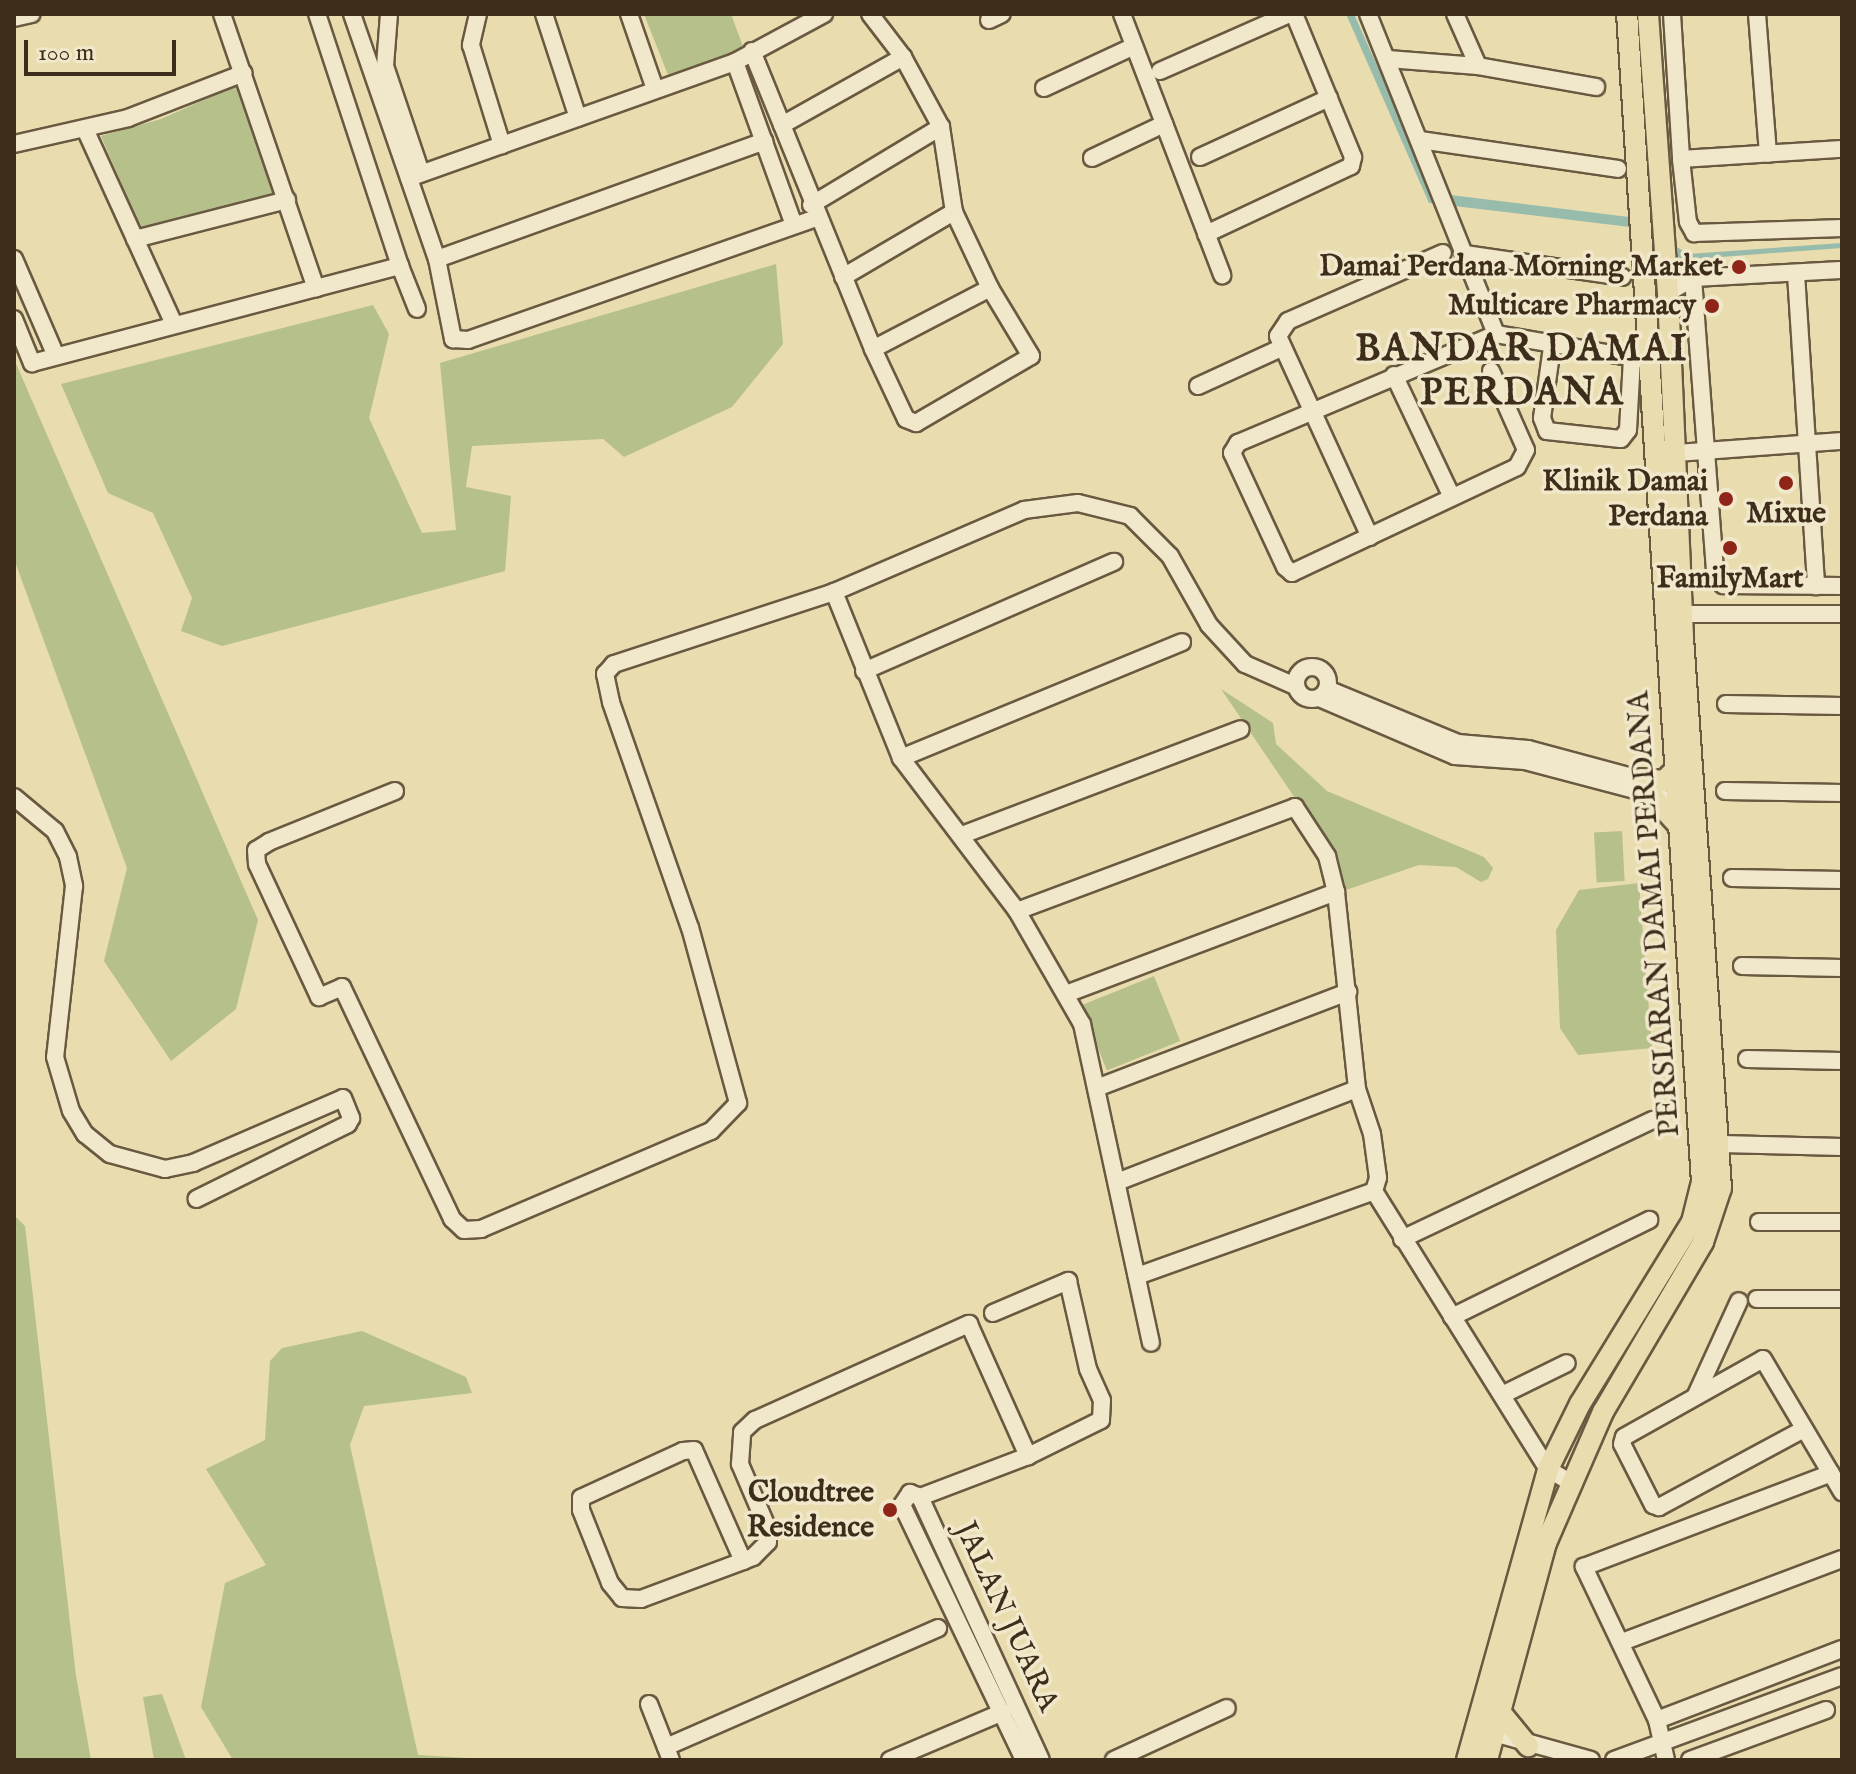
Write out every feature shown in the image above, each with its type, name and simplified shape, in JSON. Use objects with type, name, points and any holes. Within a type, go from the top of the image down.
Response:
[{"type":"main road","name":"PERSIARAN DAMAI PERDANA","points":[[1467,1760],[1501,1713],[1546,1543],[1570,1482],[1603,1412],[1694,1259],[1718,1205],[1721,1144],[1685,799],[1656,454],[1640,359],[1627,14]]},
{"type":"main road","name":"PERSIARAN DAMAI PERDANA","points":[[1648,14],[1702,790],[1685,799]]},
{"type":"main road","name":"PERSIARAN DAMAI PERDANA","points":[[1488,1757],[1486,1731],[1548,1469],[1580,1404],[1679,1244],[1697,1210],[1702,1182],[1685,799],[1687,605]]},
{"type":"main road","points":[[1646,787],[1664,781],[1685,799]]},
{"type":"main road","points":[[1646,787],[1685,799]]},
{"type":"main road","points":[[1679,1244],[1677,1258],[1694,1259]]},
{"type":"main road","points":[[1488,1757],[1528,1746],[1501,1713]]},
{"type":"street","points":[[14,18],[32,14]]},
{"type":"street","points":[[222,14],[316,288]]},
{"type":"street","points":[[317,14],[417,309]]},
{"type":"street","points":[[352,14],[415,176]]},
{"type":"street","points":[[389,14],[385,66],[437,259],[448,330],[460,341],[794,225],[941,127]]},
{"type":"street","points":[[478,14],[471,45],[502,145]]},
{"type":"street","points":[[544,14],[578,118]]},
{"type":"street","points":[[629,14],[655,89]]},
{"type":"street","points":[[415,176],[744,56],[824,14]]},
{"type":"street","points":[[744,56],[782,125],[813,211],[873,349],[909,422],[922,420],[1031,356],[990,288],[954,212],[941,127],[903,57],[870,14]]},
{"type":"street","points":[[1122,14],[1222,275]]},
{"type":"street","points":[[1160,71],[1292,14],[1353,157],[1351,166],[1206,234]]},
{"type":"street","points":[[1368,14],[1496,334]]},
{"type":"street","points":[[1455,14],[1478,66]]},
{"type":"street","points":[[1672,14],[1681,159],[1688,222],[1694,233],[1706,237],[1842,228]]},
{"type":"street","points":[[1757,14],[1768,154]]},
{"type":"street","points":[[1044,88],[1134,46]]},
{"type":"street","points":[[744,56],[764,141],[794,225]]},
{"type":"street","points":[[782,125],[903,57]]},
{"type":"street","points":[[1388,59],[1478,66],[1596,87]]},
{"type":"street","points":[[14,144],[149,111],[244,73]]},
{"type":"street","points":[[1200,157],[1329,98]]},
{"type":"street","points":[[1092,158],[1164,124]]},
{"type":"street","points":[[85,129],[173,322]]},
{"type":"street","points":[[1420,140],[1618,169]]},
{"type":"street","points":[[437,259],[764,141]]},
{"type":"street","points":[[1681,159],[1842,149]]},
{"type":"street","points":[[135,239],[287,200]]},
{"type":"street","points":[[843,277],[954,212]]},
{"type":"street","points":[[1198,386],[1280,342],[1288,321],[1443,253]]},
{"type":"street","points":[[1664,253],[1693,278],[1715,574],[1723,585],[1842,586]]},
{"type":"street","points":[[1465,254],[1622,277]]},
{"type":"street","points":[[14,259],[56,356]]},
{"type":"street","points":[[14,319],[32,363],[173,322],[400,266]]},
{"type":"street","points":[[1668,293],[1693,278],[1842,270]]},
{"type":"street","points":[[1796,274],[1816,586]]},
{"type":"street","points":[[873,349],[990,288]]},
{"type":"street","points":[[1491,371],[1526,450],[1524,459],[1292,573],[1232,453],[1238,443],[1312,408],[1496,334],[1552,347],[1640,359],[1628,430],[1621,439],[1547,431],[1542,418],[1552,347]]},
{"type":"street","points":[[1280,342],[1370,537]]},
{"type":"street","points":[[1394,375],[1452,497]]},
{"type":"street","points":[[1656,454],[1842,441]]},
{"type":"street","points":[[395,791],[269,842],[256,850],[257,864],[319,997],[342,987],[452,1219],[464,1230],[481,1229],[711,1131],[738,1103],[690,928],[620,730],[605,674],[632,657],[834,592],[1024,510],[1078,503],[1130,516],[1170,556],[1209,625],[1245,664],[1292,679],[1303,697],[1323,694],[1455,756],[1536,764],[1646,787]]},
{"type":"street","points":[[864,671],[1114,562]]},
{"type":"street","points":[[834,592],[901,758],[1017,911],[1082,1024],[1099,1087],[1151,1343]]},
{"type":"street","points":[[1687,605],[1716,614],[1842,614]]},
{"type":"street","points":[[901,758],[1182,642]]},
{"type":"street","points":[[1292,679],[1308,667],[1322,670],[1323,694]]},
{"type":"street","points":[[1726,704],[1842,706]]},
{"type":"street","points":[[962,835],[1241,729]]},
{"type":"street","points":[[1725,791],[1842,793]]},
{"type":"street","points":[[14,797],[55,831],[68,857],[74,886],[55,1057],[62,1090],[85,1134],[110,1154],[165,1169],[193,1163],[343,1098],[351,1118],[348,1124],[196,1199]]},
{"type":"street","points":[[1017,911],[1295,807],[1327,856],[1336,892],[1357,1089],[1372,1134],[1378,1178],[1374,1191],[1548,1469],[1570,1482]]},
{"type":"street","points":[[1732,878],[1842,880]]},
{"type":"street","points":[[1066,994],[1336,892]]},
{"type":"street","points":[[1742,966],[1842,968]]},
{"type":"street","points":[[1099,1087],[1348,992]]},
{"type":"street","points":[[1747,1059],[1842,1061]]},
{"type":"street","points":[[1117,1182],[1357,1089]]},
{"type":"street","points":[[1402,1239],[1653,1120]]},
{"type":"street","points":[[1721,1144],[1842,1147]]},
{"type":"street","points":[[1137,1276],[1374,1191]]},
{"type":"street","points":[[1452,1317],[1649,1220]]},
{"type":"street","points":[[1759,1222],[1842,1222]]},
{"type":"street","points":[[920,1497],[1028,1456],[1094,1427],[1101,1420],[1102,1400],[1088,1369],[1068,1281],[993,1313]]},
{"type":"street","points":[[1757,1299],[1842,1299]]},
{"type":"street","points":[[1696,1395],[1739,1301]]},
{"type":"street","points":[[743,1561],[694,1450],[683,1451],[581,1498],[610,1583],[622,1598],[641,1599],[743,1561],[768,1542],[763,1515],[740,1464],[742,1432],[755,1420],[966,1325],[974,1327],[1028,1456]]},
{"type":"street","points":[[1804,1429],[1659,1507],[1653,1505],[1624,1437],[1763,1359],[1842,1492]]},
{"type":"street","points":[[1502,1395],[1567,1363]]},
{"type":"street","points":[[1664,1752],[1657,1720],[1584,1567],[1831,1473]]},
{"type":"street","name":"JALAN JUARA","points":[[1024,1760],[902,1499],[910,1493],[920,1497],[1041,1760]]},
{"type":"street","points":[[1622,1642],[1842,1559]]},
{"type":"street","points":[[649,1704],[669,1754],[938,1628]]},
{"type":"street","points":[[1657,1720],[1842,1649]]},
{"type":"street","points":[[1614,1760],[1664,1752],[1842,1676]]},
{"type":"street","points":[[1114,1760],[1227,1708]]},
{"type":"street","points":[[1690,1760],[1826,1710]]},
{"type":"street","points":[[890,1760],[1003,1712]]},
{"type":"street","points":[[1486,1731],[1528,1746],[1591,1760]]},
{"type":"green space","points":[[644,14],[731,14],[744,49],[668,75]]},
{"type":"green space","points":[[240,84],[276,195],[141,229],[101,136],[161,119]]},
{"type":"green space","points":[[776,264],[783,344],[732,407],[624,457],[603,439],[472,446],[466,487],[511,496],[505,571],[222,646],[181,631],[192,598],[153,513],[108,493],[61,384],[373,305],[389,334],[369,418],[422,533],[456,530],[440,363]]},
{"type":"green space","points":[[14,359],[258,920],[236,1009],[171,1061],[104,961],[127,868],[14,559]]},
{"type":"green space","points":[[1221,689],[1273,723],[1276,744],[1327,791],[1484,857],[1493,868],[1488,879],[1481,882],[1456,867],[1419,865],[1343,891],[1335,857]]},
{"type":"green space","points":[[1622,831],[1625,881],[1597,882],[1594,832]]},
{"type":"green space","points":[[1639,883],[1652,1048],[1578,1055],[1560,1028],[1556,930],[1579,890]]},
{"type":"green space","points":[[1154,976],[1180,1041],[1107,1070],[1081,1006]]},
{"type":"green space","points":[[14,1215],[25,1226],[76,1676],[91,1760],[14,1760]]},
{"type":"green space","points":[[362,1331],[466,1377],[472,1393],[364,1406],[350,1445],[418,1755],[501,1760],[233,1760],[201,1707],[225,1583],[266,1565],[206,1469],[265,1440],[270,1361],[282,1348]]},
{"type":"green space","points":[[162,1694],[186,1760],[154,1760],[143,1697]]},
{"type":"shaded area","points":[[1346,14],[1354,14],[1434,193],[1629,217],[1688,254],[1842,243],[1842,248],[1680,260],[1630,227],[1429,203]]},
{"type":"place","name":"Damai Perdana Morning Market","points":[[1739,267]]},
{"type":"place","name":"Multicare Pharmacy","points":[[1712,306]]},
{"type":"place","name":"Mixue","points":[[1786,483]]},
{"type":"place","name":"Klinik Damai Perdana","points":[[1726,499]]},
{"type":"place","name":"FamilyMart","points":[[1730,548]]},
{"type":"place","name":"Cloudtree Residence","points":[[890,1510]]},
{"type":"district","name":"BANDAR DAMAI PERDANA","points":[[1522,373]]}]
